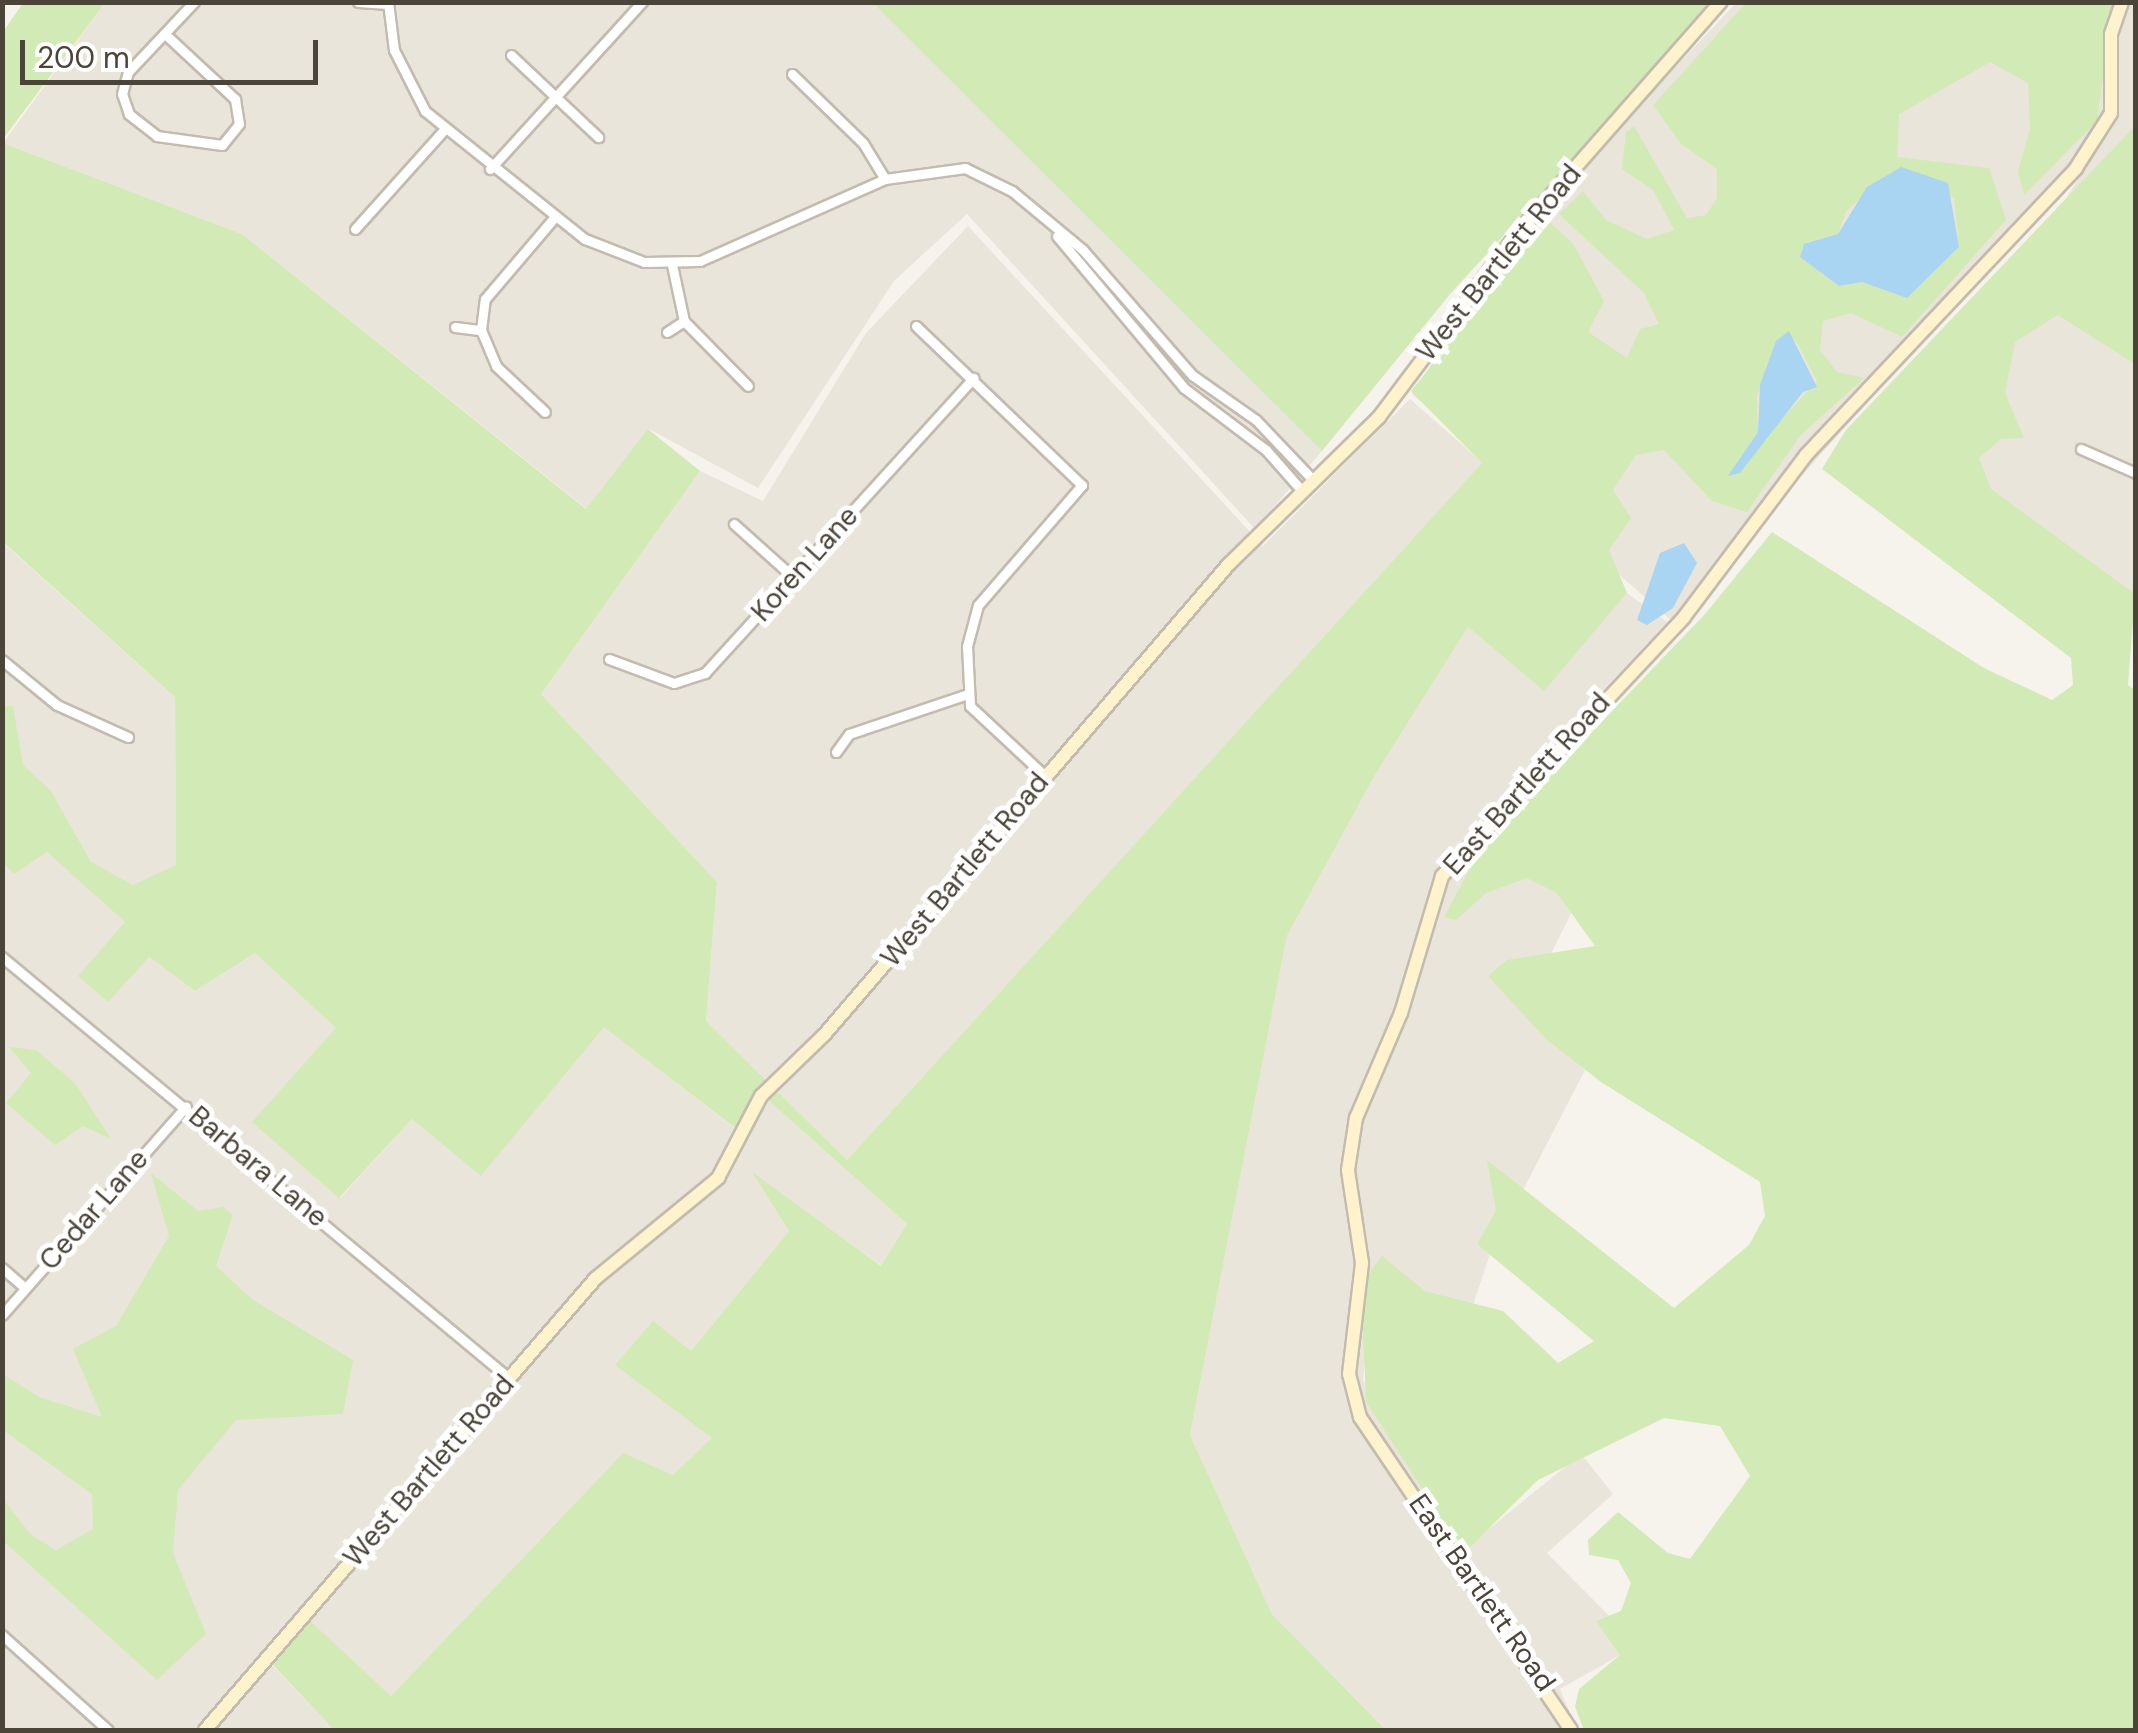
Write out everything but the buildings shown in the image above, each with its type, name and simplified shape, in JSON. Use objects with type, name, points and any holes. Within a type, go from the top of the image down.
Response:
[{"type":"street","points":[[165,34],[236,99],[239,124],[222,145],[156,136],[129,114],[122,94],[128,72],[194,2]]},
{"type":"street","points":[[358,2],[388,3],[401,71],[443,132],[553,218],[617,254],[672,266],[722,256],[885,179],[965,168],[1012,192],[1056,233],[1094,261],[1192,375],[1278,440],[1314,480]]},
{"type":"street","points":[[490,169],[642,2]]},
{"type":"street","name":"West Bartlett Road","points":[[205,1730],[613,1262],[718,1178],[761,1096],[824,1035],[1045,776],[1302,492],[1379,417],[1524,225],[1722,2]]},
{"type":"street","name":"East Bartlett Road","points":[[1571,1730],[1360,1417],[1349,1374],[1362,1263],[1348,1170],[1356,1118],[1400,1012],[1442,876],[1684,617],[1806,455],[2076,168],[2111,114],[2111,34],[2122,2]]},
{"type":"street","points":[[511,55],[598,137]]},
{"type":"street","points":[[792,74],[863,142],[885,179]]},
{"type":"street","points":[[355,229],[443,132]]},
{"type":"street","points":[[545,412],[496,366],[481,330],[494,286],[553,218]]},
{"type":"street","points":[[1056,233],[1083,272],[1184,388],[1266,450],[1302,492]]},
{"type":"street","points":[[1083,272],[1094,261]]},
{"type":"street","points":[[672,266],[684,321],[748,386]]},
{"type":"street","points":[[667,332],[684,321]]},
{"type":"street","points":[[916,326],[1082,485],[978,605],[967,646],[970,706],[1045,776]]},
{"type":"street","points":[[455,328],[481,330]]},
{"type":"street","name":"Koren Lane","points":[[609,659],[674,683],[696,678],[973,378]]},
{"type":"street","points":[[1266,450],[1278,440]]},
{"type":"street","points":[[2081,449],[2136,473]]},
{"type":"street","points":[[734,524],[792,576]]},
{"type":"street","points":[[2,660],[57,705],[128,737]]},
{"type":"street","points":[[836,752],[849,734],[968,694]]},
{"type":"street","name":"Barbara Lane","points":[[4,963],[186,1106],[510,1379]]},
{"type":"street","name":"Cedar Lane","points":[[2,1315],[186,1106]]},
{"type":"street","points":[[2,1268],[25,1288]]},
{"type":"street","points":[[2,1634],[108,1730]]},
{"type":"shaded area","points":[[858,2],[876,6],[1106,220],[1322,451],[1255,529],[967,214],[894,281],[758,488],[649,429],[587,509],[242,234],[3,143],[105,3]]},
{"type":"shaded area","points":[[1736,3],[2135,3],[2135,613],[1966,477],[1998,304],[2119,116],[2112,55],[2111,113],[2070,175],[1672,621],[1412,394],[1516,235]]},
{"type":"shaded area","points":[[968,226],[1263,546],[1410,399],[1483,463],[847,1160],[706,1021],[717,882],[541,694],[700,471],[763,501],[866,333]]},
{"type":"shaded area","points":[[2,542],[175,697],[176,865],[149,957],[195,991],[255,953],[337,1028],[340,1198],[412,1119],[481,1175],[604,1026],[746,1137],[767,1099],[908,1225],[882,1266],[754,1175],[789,1231],[691,1351],[713,1438],[673,1475],[622,1454],[391,1696],[309,1622],[272,1665],[334,1730],[3,1730]]},
{"type":"shaded area","points":[[1627,593],[1667,622],[1476,826],[1579,898],[1522,1011],[1585,1070],[1490,1254],[1472,1308],[1371,1301],[1363,1380],[1380,1423],[1469,1545],[1581,1454],[1613,1494],[1547,1553],[1638,1645],[1560,1689],[1577,1730],[1386,1730],[1272,1614],[1190,1435],[1287,936],[1375,775],[1468,627],[1544,690]]},
{"type":"green space","points":[[23,3],[105,3],[3,139],[3,32]]},
{"type":"green space","points":[[858,3],[1716,3],[1451,293],[1322,451],[876,6]]},
{"type":"green space","points":[[1746,3],[2113,3],[2097,121],[2024,195],[2018,171],[2030,129],[2028,83],[1990,62],[1899,114],[1897,157],[1989,168],[2006,220],[1902,337],[1851,313],[1823,321],[1820,350],[1837,372],[1864,378],[1800,436],[1747,512],[1712,501],[1664,450],[1636,455],[1613,490],[1631,518],[1609,550],[1627,593],[1544,691],[1468,627],[1375,775],[1287,936],[1190,1435],[1272,1614],[1386,1730],[334,1730],[272,1664],[310,1621],[391,1696],[623,1453],[673,1475],[712,1438],[615,1365],[653,1321],[691,1351],[789,1231],[752,1172],[881,1266],[907,1224],[768,1100],[747,1137],[604,1027],[481,1176],[412,1119],[339,1198],[252,1122],[336,1028],[255,953],[195,991],[149,957],[108,1002],[78,976],[125,922],[47,852],[14,874],[3,862],[3,706],[13,706],[23,765],[51,791],[91,862],[133,885],[176,865],[175,697],[3,542],[3,143],[242,234],[586,509],[648,429],[700,471],[541,694],[717,882],[706,1021],[847,1160],[1482,463],[1411,391],[1548,220],[1574,245],[1604,301],[1588,332],[1627,358],[1640,329],[1659,324],[1644,293],[1559,214],[1583,191],[1606,220],[1647,239],[1674,230],[1653,190],[1622,169],[1626,132],[1634,126],[1687,218],[1706,215],[1717,198],[1717,169],[1681,144],[1653,105]],"holes":[[[1891,172],[1954,198],[1959,247],[1907,298],[1862,282],[1839,286],[1800,257],[1804,244],[1838,234],[1846,211]],[[1796,341],[1817,381],[1729,476],[1758,431],[1757,396],[1771,355]]]},
{"type":"green space","points":[[2135,126],[2135,364],[2058,315],[2015,342],[2005,393],[2024,438],[2001,439],[1979,458],[1991,489],[2135,594],[2128,685],[2136,691],[2135,1730],[1584,1730],[1575,1707],[1579,1689],[1620,1655],[1596,1621],[1621,1611],[1631,1583],[1618,1560],[1589,1555],[1588,1540],[1618,1512],[1668,1553],[1690,1559],[1750,1476],[1720,1426],[1664,1418],[1538,1480],[1464,1553],[1366,1402],[1362,1307],[1368,1275],[1382,1256],[1425,1291],[1503,1311],[1558,1363],[1594,1341],[1477,1244],[1496,1211],[1487,1160],[1674,1308],[1749,1245],[1765,1216],[1760,1182],[1601,1082],[1546,1039],[1488,976],[1507,960],[1595,946],[1557,893],[1527,878],[1486,893],[1456,920],[1444,917],[1481,848],[1705,614],[1772,532],[1984,668],[2052,700],[2073,685],[2071,658],[1822,469],[1846,430]]},
{"type":"green space","points":[[9,1047],[36,1050],[75,1083],[111,1139],[83,1126],[55,1145],[6,1103],[31,1073]]},
{"type":"green space","points":[[151,1173],[198,1211],[223,1207],[233,1215],[216,1266],[253,1300],[353,1360],[343,1414],[236,1420],[178,1490],[173,1553],[206,1634],[157,1680],[2,1540],[3,1499],[31,1535],[56,1550],[93,1529],[92,1494],[3,1430],[3,1374],[39,1397],[102,1417],[73,1349],[116,1326],[169,1236]]},
{"type":"water","points":[[1901,167],[1948,183],[1959,247],[1907,298],[1862,282],[1839,286],[1800,257],[1804,244],[1838,234],[1867,187]]},
{"type":"water","points":[[1789,331],[1817,387],[1803,392],[1740,473],[1728,476],[1758,432],[1760,385],[1776,341]]},
{"type":"water","points":[[1684,543],[1697,563],[1673,608],[1647,625],[1637,620],[1660,553]]}]
